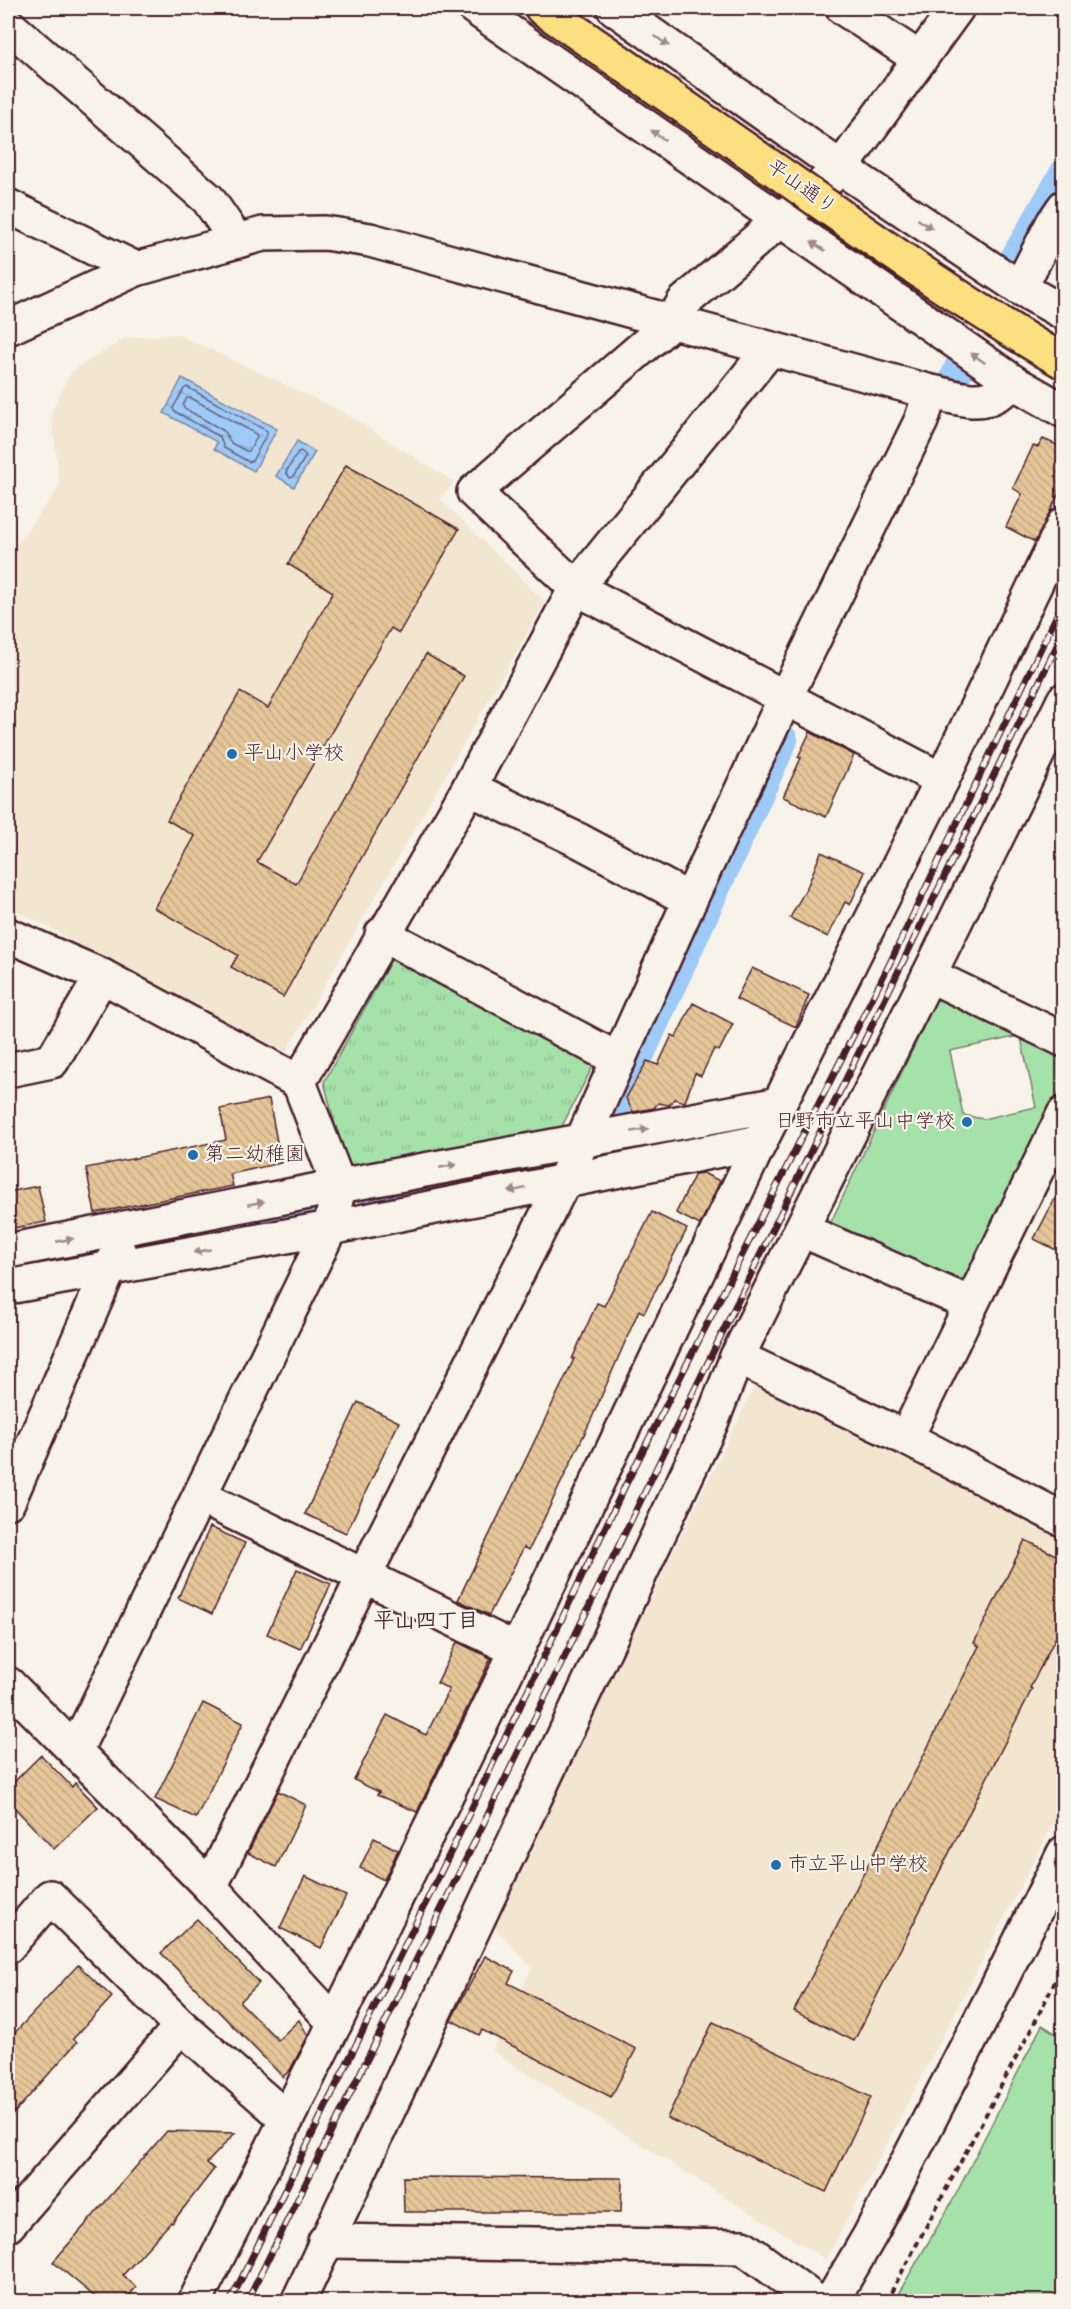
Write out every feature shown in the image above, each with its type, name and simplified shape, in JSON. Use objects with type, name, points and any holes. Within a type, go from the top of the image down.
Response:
[{"type":"main road","name":"平山通り","points":[[543,8],[935,283],[1001,326],[1064,362]]},
{"type":"street","points":[[475,8],[1015,383],[1064,411]]},
{"type":"street","points":[[614,8],[841,168],[1020,288],[1064,313]]},
{"type":"street","points":[[843,8],[920,59]]},
{"type":"street","points":[[942,780],[786,696],[576,588],[474,492],[673,321],[684,302],[841,168],[957,8]]},
{"type":"street","points":[[8,25],[208,199],[237,241]]},
{"type":"street","points":[[887,199],[892,214],[897,248],[907,268],[960,304],[1064,367]]},
{"type":"street","points":[[8,206],[136,269]]},
{"type":"street","points":[[1020,288],[1053,223],[1064,207]]},
{"type":"street","points":[[8,328],[136,269],[263,234],[325,232],[370,240],[931,392],[965,399],[990,398],[1015,383]]},
{"type":"street","points":[[848,267],[883,249],[894,232]]},
{"type":"street","points":[[298,1082],[469,788],[576,588],[770,349]]},
{"type":"street","points":[[210,1887],[584,1140],[690,900],[786,696],[921,421],[931,392]]},
{"type":"street","points":[[195,2301],[335,2023],[517,1650],[760,1142],[942,780],[1064,524]]},
{"type":"street","points":[[298,2301],[706,1434],[737,1357],[1064,700]]},
{"type":"street","points":[[469,788],[580,841],[690,900]]},
{"type":"street","points":[[382,934],[619,1060]]},
{"type":"street","points":[[8,935],[102,976],[298,1082],[339,1186],[330,1228],[201,1497],[75,1750]]},
{"type":"street","points":[[929,975],[1064,1040]]},
{"type":"street","points":[[8,1070],[52,1061],[102,976]]},
{"type":"street","points":[[8,1251],[339,1186],[779,1104]]},
{"type":"street","points":[[906,1438],[1064,1114]]},
{"type":"street","points":[[8,1287],[330,1228],[760,1142]]},
{"type":"street","points":[[8,1502],[110,1267],[134,1227]]},
{"type":"street","points":[[802,1230],[971,1304]]},
{"type":"street","points":[[737,1357],[1062,1516]]},
{"type":"street","points":[[201,1497],[517,1650]]},
{"type":"street","points":[[8,1684],[210,1887],[335,2023]]},
{"type":"street","points":[[831,2301],[875,2225],[1064,1853]]},
{"type":"street","points":[[8,1946],[50,1897],[181,2026],[287,2119]]},
{"type":"street","points":[[8,2225],[181,2026]]},
{"type":"street","points":[[325,2241],[743,2247],[817,2301]]},
{"type":"path","points":[[886,2301],[1033,2026],[1064,1963]]},
{"type":"shaded area","name":"平山小学校","points":[[177,334],[341,411],[454,482],[440,499],[545,602],[285,1054],[8,906],[8,556],[60,486],[51,412],[72,371],[125,338]]},
{"type":"shaded area","name":"市立平山中学校","points":[[769,1384],[1063,1536],[1063,1805],[826,2260],[492,2051],[532,1967],[491,1924],[754,1387]]},
{"type":"green space","points":[[395,953],[595,1062],[561,1128],[346,1167],[324,1082]]},
{"type":"green space","points":[[936,1000],[946,1000],[1063,1057],[1063,1083],[967,1284],[830,1224]],"holes":[[[1019,1036],[1036,1107],[983,1119],[963,1115],[950,1051]]]},
{"type":"green space","points":[[1042,2025],[1063,2038],[1063,2301],[894,2301],[952,2202]]},
{"type":"water","points":[[182,378],[277,429],[254,471],[214,449],[217,442],[164,413]]},
{"type":"water","points":[[297,441],[315,452],[294,487],[276,476]]},
{"type":"building","points":[[1043,439],[1064,448],[1064,483],[1035,542],[1006,527],[1022,494],[1013,488],[1033,446],[1038,447]]},
{"type":"building","points":[[346,465],[459,529],[399,633],[391,628],[257,862],[296,884],[426,654],[464,676],[283,997],[231,967],[238,955],[154,908],[195,836],[167,820],[240,692],[268,708],[333,592],[288,564]]},
{"type":"building","points":[[810,732],[854,755],[826,817],[783,797]]},
{"type":"building","points":[[821,852],[865,872],[850,905],[845,902],[828,937],[790,918],[808,885]]},
{"type":"building","points":[[752,968],[809,995],[796,1027],[736,999]]},
{"type":"building","points":[[693,1003],[733,1024],[719,1051],[714,1049],[701,1076],[695,1073],[685,1102],[674,1099],[669,1105],[658,1103],[654,1108],[633,1112],[626,1098],[647,1061],[658,1065],[672,1035],[676,1037]]},
{"type":"building","points":[[269,1099],[281,1163],[230,1174],[233,1186],[95,1213],[86,1168],[226,1140],[220,1109]]},
{"type":"building","points":[[703,1173],[720,1181],[700,1225],[676,1213],[695,1174]]},
{"type":"building","points":[[1064,1181],[1064,1254],[1034,1239]]},
{"type":"building","points":[[38,1186],[46,1222],[8,1229],[8,1192]]},
{"type":"building","points":[[652,1212],[687,1229],[644,1313],[639,1310],[591,1420],[529,1550],[524,1547],[489,1615],[458,1600],[574,1359],[572,1359],[597,1303],[604,1306]]},
{"type":"building","points":[[358,1402],[399,1422],[346,1533],[305,1514]]},
{"type":"building","points":[[210,1527],[245,1543],[212,1614],[178,1598]]},
{"type":"building","points":[[1025,1540],[1064,1559],[1064,1621],[854,2041],[794,2011],[979,1646],[974,1643]]},
{"type":"building","points":[[297,1569],[331,1584],[300,1649],[267,1634]]},
{"type":"building","points":[[457,1642],[491,1658],[417,1812],[377,1795],[379,1792],[354,1780],[387,1715],[426,1735],[449,1689],[437,1683]]},
{"type":"building","points":[[203,1703],[243,1723],[196,1818],[155,1799]]},
{"type":"building","points":[[41,1755],[72,1787],[75,1783],[98,1807],[54,1849],[8,1801],[8,1788]]},
{"type":"building","points":[[278,1791],[306,1805],[276,1867],[248,1853]]},
{"type":"building","points":[[374,1838],[398,1850],[384,1880],[360,1868]]},
{"type":"building","points":[[305,1876],[346,1896],[321,1948],[280,1928]]},
{"type":"building","points":[[197,1919],[259,1983],[240,2002],[278,2040],[299,2020],[308,2036],[290,2070],[283,2077],[161,1953]]},
{"type":"building","points":[[485,1956],[514,1971],[508,1983],[636,2049],[611,2097],[482,2030],[479,2035],[451,2020]]},
{"type":"building","points":[[78,1965],[112,1997],[73,2039],[77,2042],[8,2120],[8,2040]]},
{"type":"building","points":[[713,2022],[871,2097],[826,2192],[667,2118]]},
{"type":"building","points":[[167,2131],[235,2133],[207,2163],[214,2169],[172,2223],[123,2275],[136,2287],[125,2301],[100,2301],[53,2262]]},
{"type":"building","points":[[403,2177],[622,2178],[621,2212],[404,2212]]},
{"type":"waterway","points":[[1011,265],[1064,174]]},
{"type":"waterway","points":[[952,384],[961,364]]},
{"type":"waterway","points":[[612,1115],[783,740]]},
{"type":"waterway","points":[[377,1199],[522,1171]]},
{"type":"waterway","points":[[175,1238],[312,1212]]},
{"type":"railway","points":[[230,2302],[456,1841],[625,1486],[887,969],[1064,600]]},
{"type":"railway","points":[[247,2302],[472,1847],[1064,631]]},
{"type":"place","name":"平山小学校","points":[[232,754]]},
{"type":"place","name":"日野市立平山中学校","points":[[967,1122]]},
{"type":"place","name":"第二幼稚園","points":[[193,1155]]},
{"type":"place","name":"市立平山中学校","points":[[776,1865]]},
{"type":"district","name":"平山四丁目","points":[[426,1622]]}]
